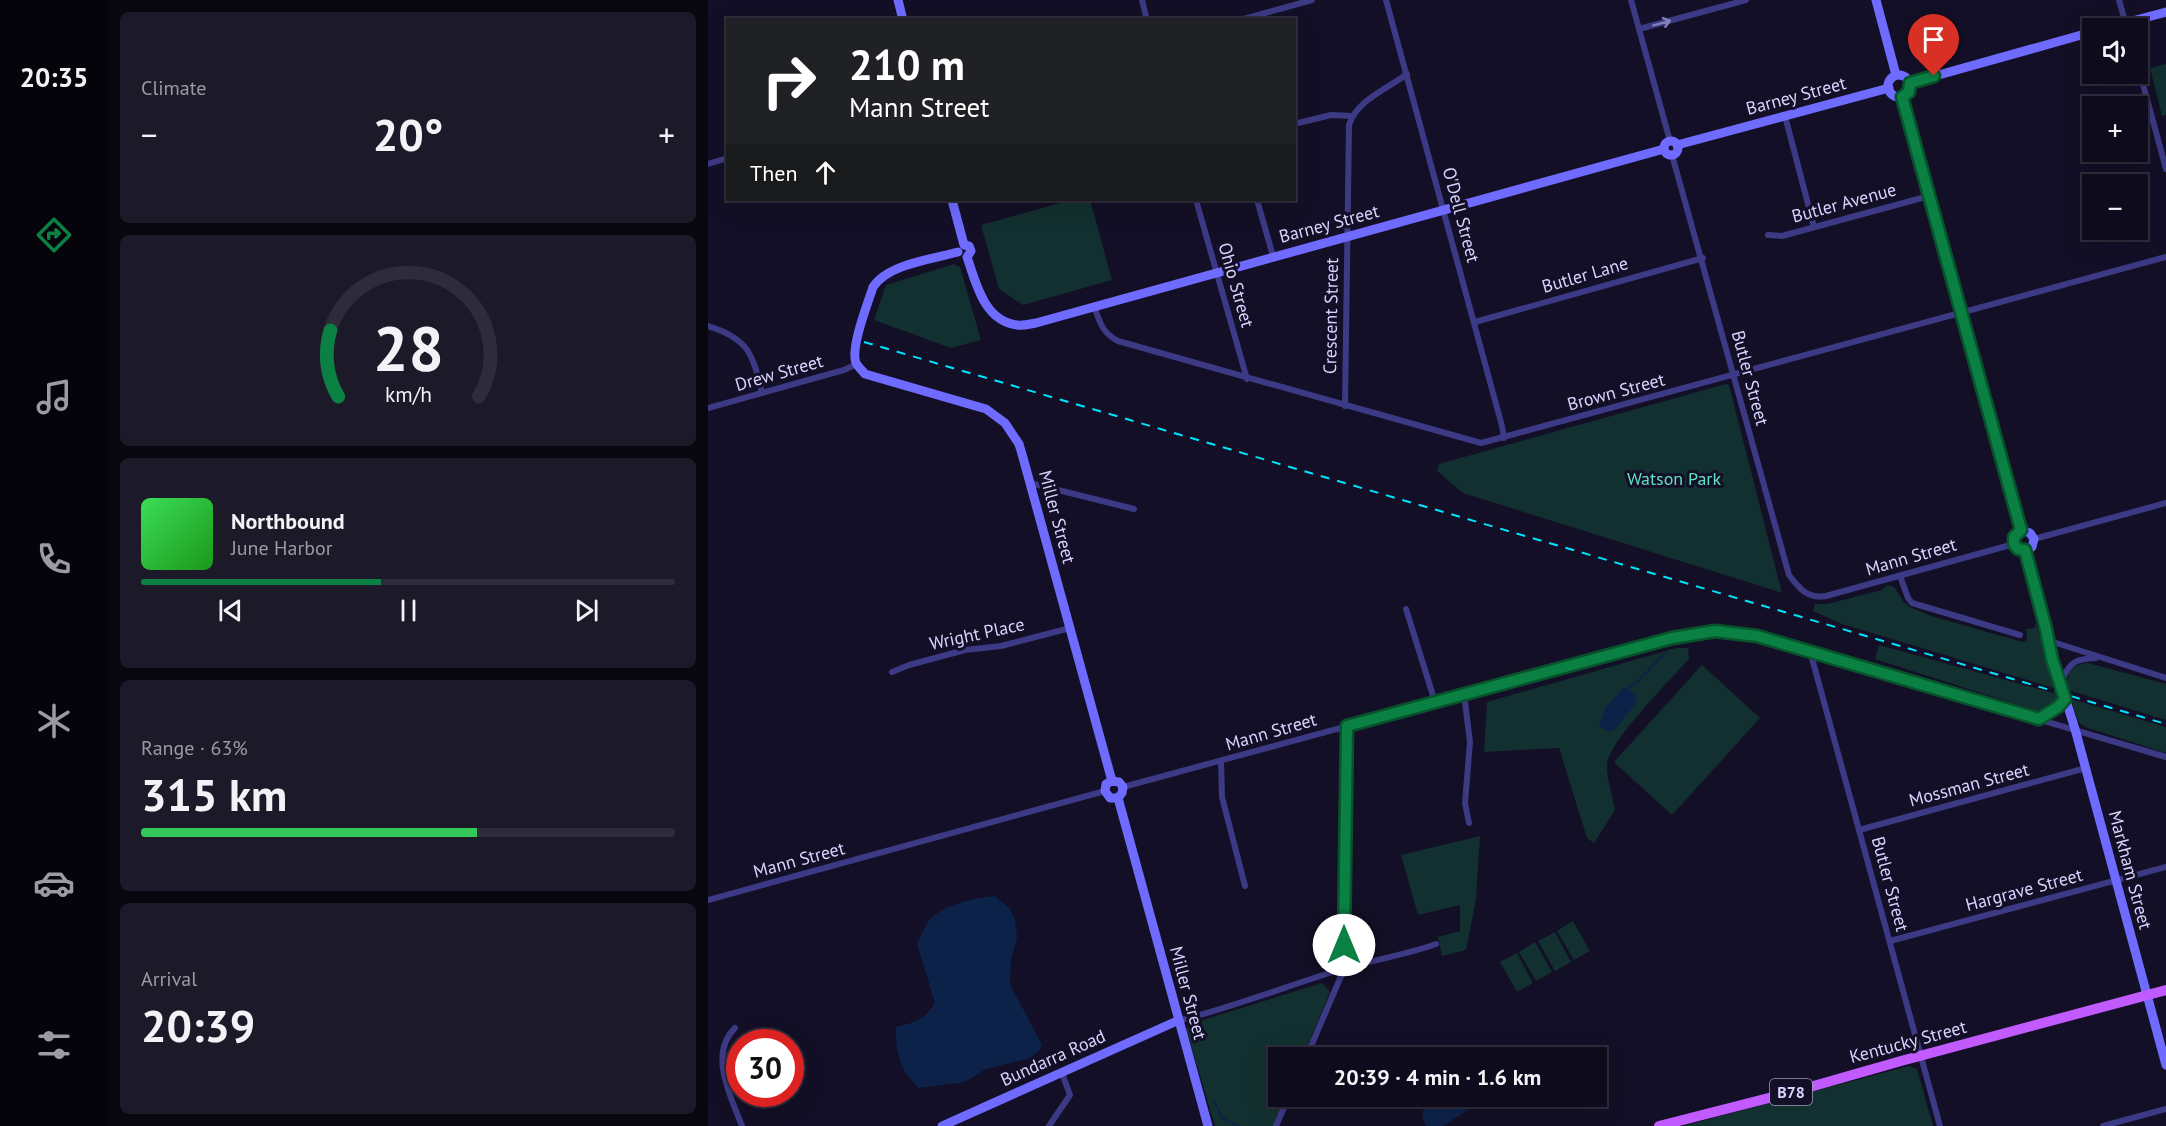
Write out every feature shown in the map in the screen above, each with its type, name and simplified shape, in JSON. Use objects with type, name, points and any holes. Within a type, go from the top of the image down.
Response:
[{"type":"main road","name":"Kentucky Street","points":[[1659,1126],[2166,990]]},
{"type":"street","points":[[898,0],[902,18]]},
{"type":"street","points":[[1142,0],[1147,18]]},
{"type":"street","points":[[1247,18],[1312,0]]},
{"type":"street","name":"O'Dell Street","points":[[1386,0],[1475,322],[1504,438]]},
{"type":"street","points":[[1631,0],[1670,145],[1677,151],[1672,155]]},
{"type":"street","points":[[1639,29],[1746,0]]},
{"type":"street","points":[[1876,0],[1896,75]]},
{"type":"street","points":[[2119,0],[2124,18]]},
{"type":"street","points":[[2148,18],[2166,12]]},
{"type":"street","points":[[1910,83],[2082,35]]},
{"type":"street","points":[[1296,124],[1331,115],[1352,116],[1359,107],[1407,74]]},
{"type":"street","points":[[1896,75],[1905,76],[1910,83],[1909,92],[1902,97],[1894,96],[1889,88],[1890,80],[1896,75]]},
{"type":"street","points":[[2143,84],[2166,169]]},
{"type":"street","name":"Barney Street","points":[[963,251],[986,306],[1002,320],[1017,325],[1036,323],[1670,145],[1889,88]]},
{"type":"street","points":[[1902,97],[2021,530]]},
{"type":"street","name":"Crescent Street","points":[[1345,406],[1347,134],[1352,116]]},
{"type":"street","points":[[1785,116],[1814,226]]},
{"type":"street","name":"Butler Street","points":[[1672,155],[1703,258],[1789,575],[1802,590],[1816,597]]},
{"type":"street","points":[[708,164],[726,158]]},
{"type":"street","name":"Butler Avenue","points":[[1768,235],[1782,236],[1929,196]]},
{"type":"street","points":[[857,364],[855,355],[857,344],[873,287],[878,280],[893,270],[963,251],[952,201]]},
{"type":"street","name":"Ohio Street","points":[[1196,201],[1247,379]]},
{"type":"street","points":[[1257,201],[1273,256]]},
{"type":"street","name":"Butler Lane","points":[[1475,322],[1703,258]]},
{"type":"street","name":"Brown Street","points":[[1094,306],[1108,336],[1118,341],[1481,443],[2166,258]]},
{"type":"street","points":[[708,326],[729,333],[741,341],[753,360],[762,393]]},
{"type":"street","name":"Drew Street","points":[[708,408],[844,370],[857,364]]},
{"type":"street","name":"Miller Street","points":[[857,364],[866,374],[977,406],[997,416],[1005,423],[1019,444],[1112,781]]},
{"type":"street","points":[[1030,483],[1134,509]]},
{"type":"street","points":[[2034,539],[2166,503]]},
{"type":"street","points":[[2021,530],[2030,532],[2034,539]]},
{"type":"street","points":[[2021,530],[2014,537],[2014,544],[2018,549],[2025,550],[2031,547],[2034,539]]},
{"type":"street","name":"Mann Street","points":[[1816,597],[2014,544]]},
{"type":"street","name":"Markham Street","points":[[2025,550],[2057,678],[2062,680]]},
{"type":"street","points":[[1900,576],[1912,603],[2020,634]]},
{"type":"street","points":[[1406,609],[1435,702]]},
{"type":"street","name":"Wright Place","points":[[892,672],[965,650],[1002,646],[1070,628]]},
{"type":"street","name":"Markham Street","points":[[2046,629],[2053,642],[2065,699],[2086,768],[2166,1065]]},
{"type":"street","name":"Mann Street","points":[[1123,787],[1672,638],[1715,631],[1757,636],[2166,757]]},
{"type":"street","points":[[2053,642],[2166,678]]},
{"type":"street","name":"Butler Street","points":[[1810,651],[1940,1126]]},
{"type":"street","points":[[2062,680],[2068,668],[2075,661],[2100,658]]},
{"type":"street","points":[[1464,694],[1470,742],[1465,803],[1469,823]]},
{"type":"street","points":[[2039,719],[2058,707],[2065,699]]},
{"type":"street","points":[[1311,1047],[1344,969],[1347,726]]},
{"type":"street","points":[[1221,761],[1222,797],[1245,886]]},
{"type":"street","name":"Mossman Street","points":[[1859,830],[2086,768]]},
{"type":"street","points":[[1112,781],[1119,782],[1123,787],[1118,798],[1110,798],[1105,791],[1106,784],[1112,781]]},
{"type":"street","name":"Mann Street","points":[[708,900],[1105,791]]},
{"type":"street","name":"Miller Street","points":[[1118,798],[1177,1021],[1208,1126]]},
{"type":"street","name":"Hargrave Street","points":[[1890,941],[2166,867]]},
{"type":"street","points":[[1177,1021],[1344,969],[1436,944]]},
{"type":"street","name":"Bundarra Road","points":[[942,1126],[1177,1021]]},
{"type":"street","points":[[735,1028],[726,1039],[723,1064],[727,1084],[742,1126]]},
{"type":"street","points":[[1049,1126],[1070,1095],[1062,1073]]},
{"type":"street","points":[[1276,1126],[1284,1107]]},
{"type":"street","points":[[2103,1126],[2166,1109]]},
{"type":"green space","points":[[2166,64],[2166,115],[2162,116],[2150,68]]},
{"type":"green space","points":[[1067,201],[1090,201],[1112,280],[1023,305],[999,289],[981,225]]},
{"type":"green space","points":[[954,264],[960,267],[981,340],[951,348],[874,320],[886,285]]},
{"type":"green space","name":"Watson Park","points":[[1729,385],[1782,593],[1463,493],[1437,471],[1439,464]]},
{"type":"green space","points":[[1887,585],[1894,587],[1910,607],[1931,616],[2023,642],[2027,640],[2026,629],[2034,628],[2036,624],[2057,689],[1842,624],[1813,611],[1815,604],[1827,604],[1882,590]]},
{"type":"green space","points":[[1879,645],[2057,694],[2056,698],[2051,706],[2037,711],[1875,659]]},
{"type":"green space","points":[[1676,648],[1688,648],[1689,659],[1642,710],[1611,753],[1607,769],[1615,810],[1594,843],[1587,838],[1559,748],[1484,752],[1487,702]]},
{"type":"green space","points":[[2088,663],[2166,684],[2166,720],[2068,690],[2067,679],[2070,670],[2077,665]]},
{"type":"green space","points":[[1702,665],[1760,718],[1672,815],[1614,762]]},
{"type":"green space","points":[[2071,699],[2166,727],[2166,753],[2085,727],[2078,722]]},
{"type":"green space","points":[[1480,836],[1476,899],[1466,950],[1442,956],[1438,937],[1460,931],[1460,905],[1418,915],[1401,855]]},
{"type":"green space","points":[[1573,921],[1590,951],[1574,960],[1557,931]]},
{"type":"green space","points":[[1555,932],[1571,962],[1555,971],[1538,941]]},
{"type":"green space","points":[[1535,942],[1552,972],[1536,981],[1519,952]]},
{"type":"green space","points":[[1517,953],[1533,983],[1517,992],[1500,962]]},
{"type":"green space","points":[[1322,983],[1330,992],[1307,1047],[1268,1047],[1268,1107],[1282,1107],[1273,1126],[1215,1126],[1186,1029],[1193,1023]]},
{"type":"green space","points":[[1909,1066],[1917,1069],[1933,1126],[1683,1126]]},
{"type":"water","points":[[1623,688],[1632,692],[1637,701],[1612,731],[1606,730],[1599,725],[1606,706]]},
{"type":"water","points":[[995,896],[1009,908],[1015,919],[1017,938],[1011,960],[1010,984],[1042,1045],[1039,1051],[1030,1058],[986,1069],[965,1082],[919,1088],[903,1068],[896,1036],[896,1027],[918,1020],[935,1003],[917,944],[927,923],[940,911],[968,901]]},
{"type":"water","points":[[1424,1107],[1471,1107],[1443,1126],[1426,1126]]},
{"type":"waterway","points":[[1628,688],[1637,682],[1665,653]]},
{"type":"waterway","points":[[1214,1101],[1222,1118],[1239,1126]]},
{"type":"railway","points":[[864,342],[2166,724]]},
{"type":"route","points":[[1344,945],[1347,726],[1672,638],[1715,631],[1757,636],[2039,719],[2058,707],[2065,699],[2061,683],[2057,678],[2025,550],[2018,549],[2014,544],[2015,534],[2021,530],[1902,97],[1909,92],[1910,83],[1934,76]]}]
